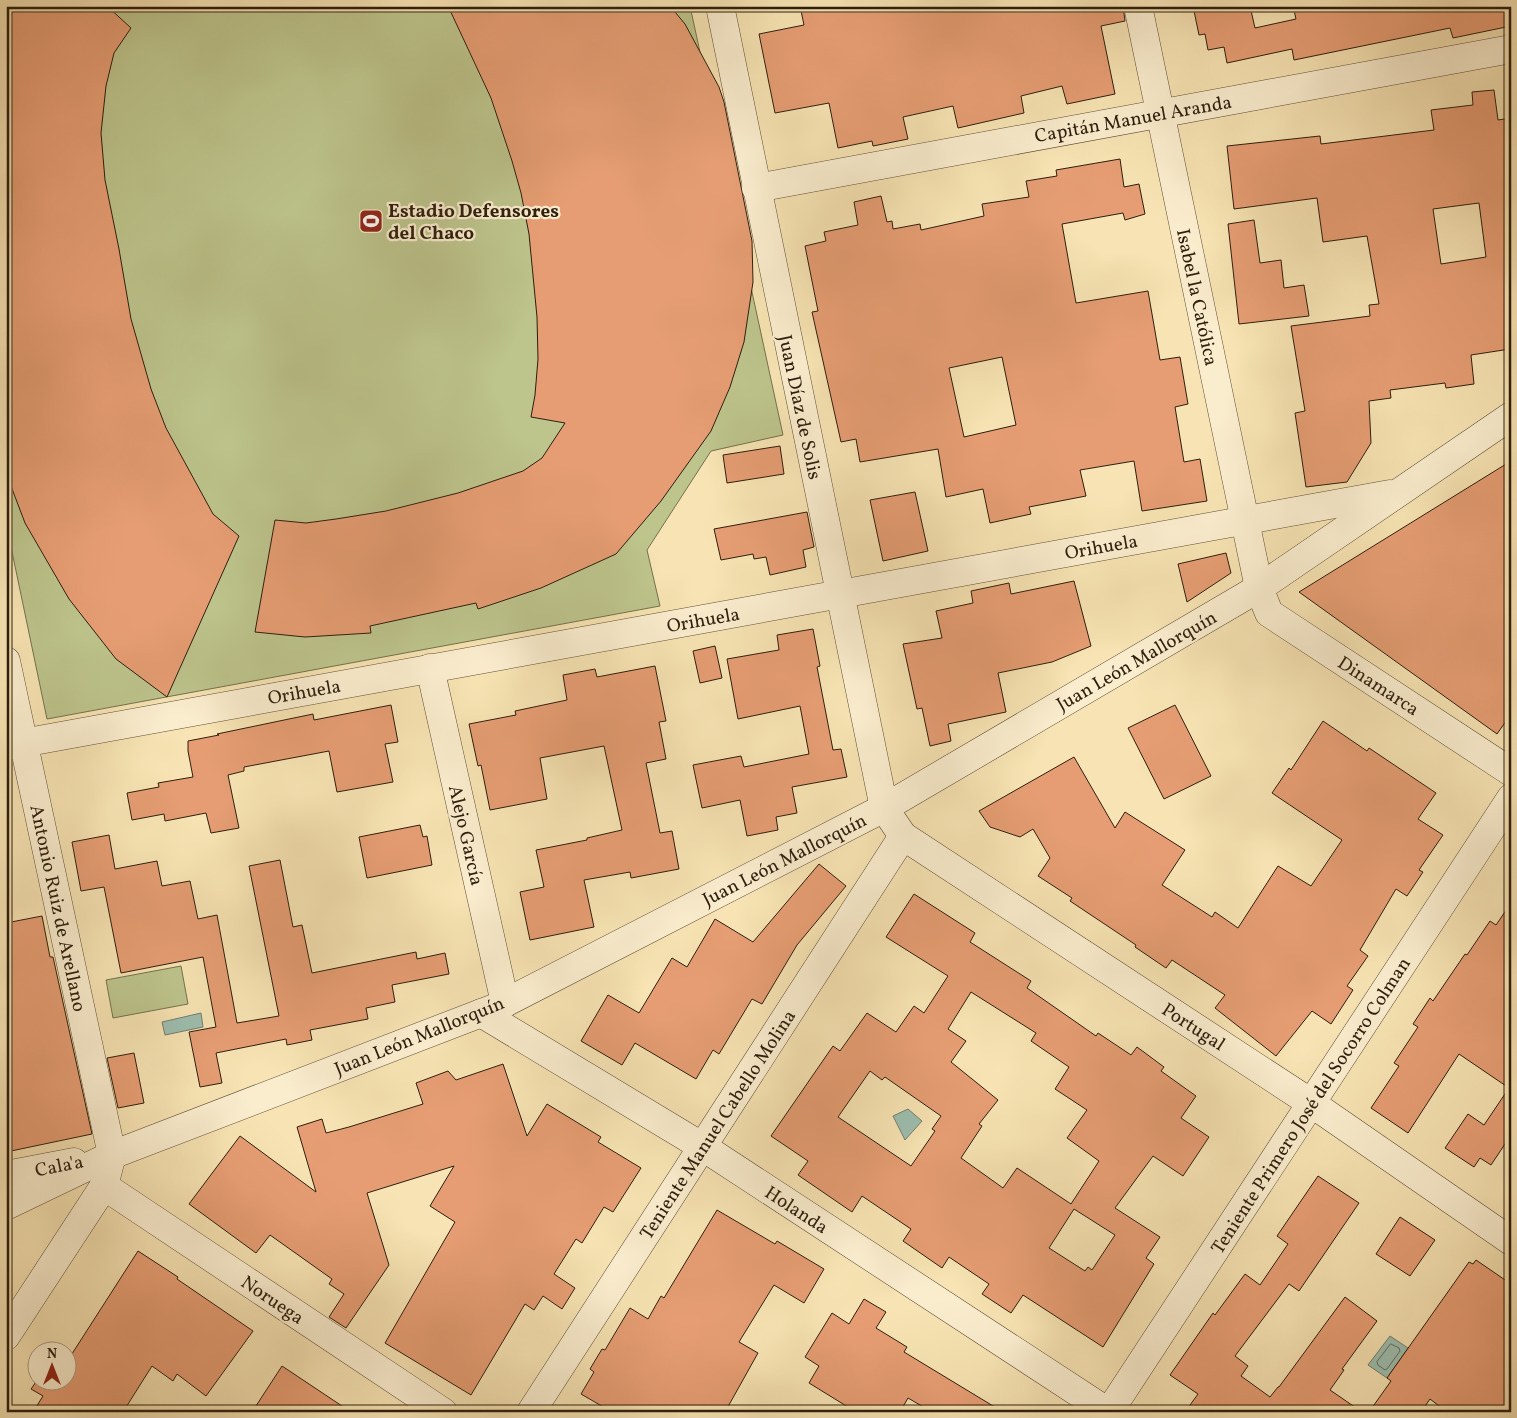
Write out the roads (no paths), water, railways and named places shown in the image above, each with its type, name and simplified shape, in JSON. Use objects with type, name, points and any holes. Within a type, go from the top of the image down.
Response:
[{"type":"street","name":"Juan Díaz de Solis","points":[[720,6],[884,808]]},
{"type":"street","name":"Isabel la Católica","points":[[1138,6],[1259,588]]},
{"type":"street","name":"Capitán Manuel Aranda","points":[[756,188],[1511,48]]},
{"type":"street","name":"Juan León Mallorquín","points":[[6,1206],[112,1155],[493,1008],[884,808],[1259,588],[1399,493],[1505,428]]},
{"type":"street","name":"Orihuela","points":[[15,744],[1399,493]]},
{"type":"street","name":"Dinamarca","points":[[1259,588],[1269,613],[1511,772]]},
{"type":"street","name":"Antonio Ruiz de Arellano","points":[[6,661],[15,744],[112,1155]]},
{"type":"street","name":"Alejo García","points":[[430,668],[493,1008]]},
{"type":"street","name":"Teniente Primero José del Socorro Colman","points":[[1109,1412],[1511,798]]},
{"type":"street","name":"Portugal","points":[[884,808],[903,836],[1311,1103],[1511,1241]]},
{"type":"street","name":"Teniente Manuel Cabello Molina","points":[[531,1412],[903,836]]},
{"type":"street","name":"Holanda","points":[[493,1008],[702,1147],[1109,1412]]},
{"type":"street","name":"Cala'a","points":[[6,1175],[112,1155]]},
{"type":"street","points":[[6,1336],[104,1186],[112,1155]]},
{"type":"street","name":"Noruega","points":[[104,1186],[443,1412]]},
{"type":"water","points":[[201,1013],[203,1027],[165,1035],[162,1022]]},
{"type":"water","points":[[908,1109],[922,1121],[905,1140],[893,1116]]},
{"type":"water","points":[[1390,1336],[1408,1348],[1387,1378],[1368,1365]]},
{"type":"place","name":"Estadio Defensores del Chaco","points":[[371,221]]}]
